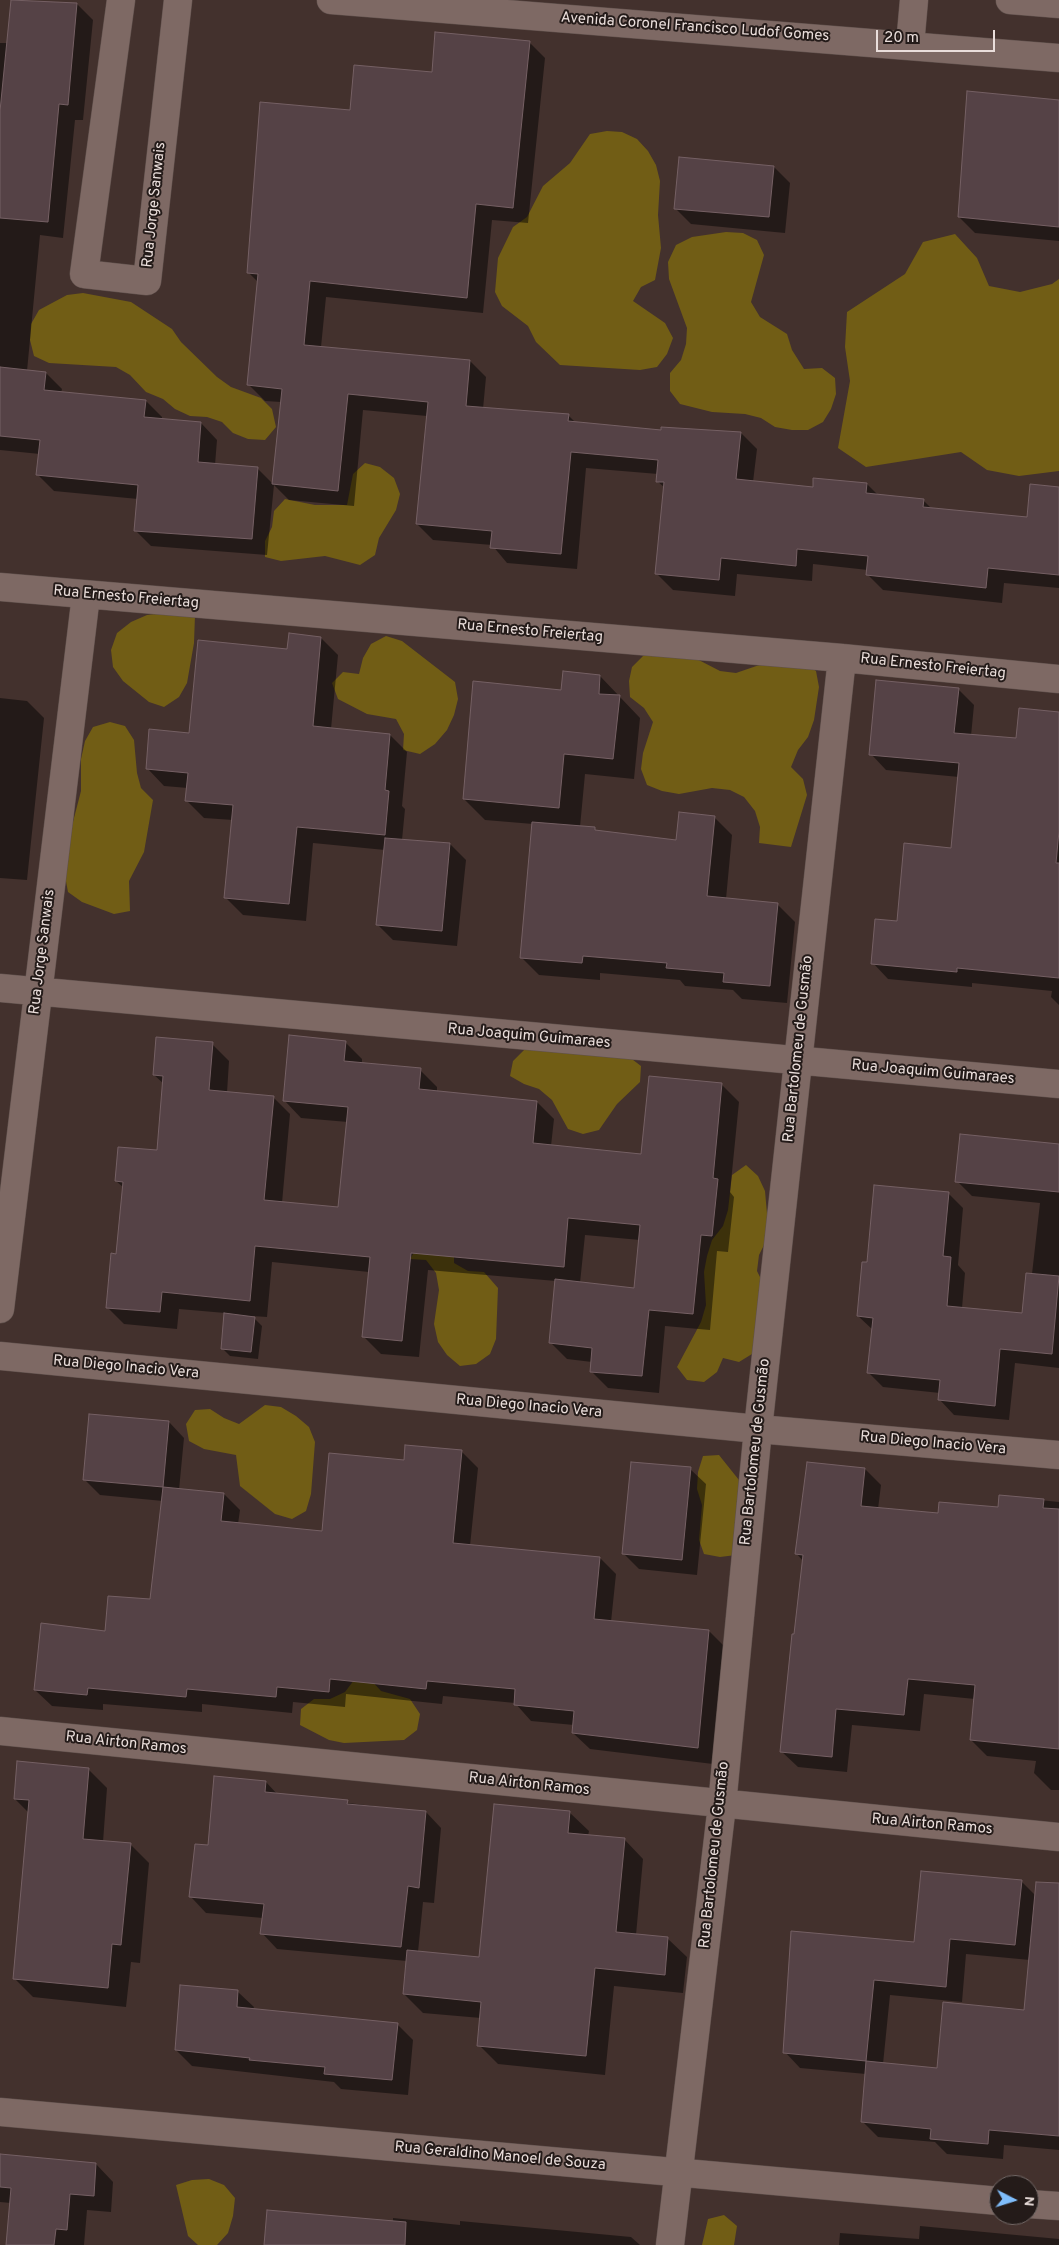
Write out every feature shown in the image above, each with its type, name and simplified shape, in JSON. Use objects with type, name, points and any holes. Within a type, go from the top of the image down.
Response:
[{"type":"street","name":"Rua Jorge Sanwais","points":[[121,0],[84,274],[147,281],[178,0]]},
{"type":"street","name":"Avenida Coronel Francisco Ludof Gomes","points":[[330,0],[1059,58]]},
{"type":"street","points":[[910,45],[914,0]]},
{"type":"street","points":[[1010,0],[1059,4]]},
{"type":"street","name":"Rua Ernesto Freiertag","points":[[0,587],[842,658],[1059,679]]},
{"type":"street","name":"Rua Jorge Sanwais","points":[[0,1309],[86,595]]},
{"type":"street","name":"Rua Bartolomeu de Gusmão","points":[[670,2245],[722,1805],[758,1429],[842,658]]},
{"type":"street","name":"Rua Joaquim Guimaraes","points":[[0,988],[1059,1084]]},
{"type":"street","name":"Rua Diego Inacio Vera","points":[[0,1356],[758,1429],[1059,1455]]},
{"type":"street","name":"Rua Airton Ramos","points":[[0,1731],[722,1805],[1059,1837]]},
{"type":"street","name":"Rua Geraldino Manoel de Souza","points":[[0,2112],[989,2200]]},
{"type":"street","points":[[1039,2205],[1059,2206]]},
{"type":"shaded area","points":[[607,131],[622,132],[637,139],[648,151],[656,165],[660,181],[658,215],[661,248],[655,280],[641,287],[633,301],[665,323],[673,338],[667,354],[657,367],[640,370],[560,365],[536,342],[528,326],[502,306],[495,292],[498,258],[513,227],[527,217],[543,186],[570,163],[590,134]]},
{"type":"shaded area","points":[[726,232],[743,233],[757,240],[764,255],[751,302],[760,317],[787,334],[792,350],[804,369],[822,368],[835,378],[836,394],[831,409],[823,422],[808,430],[775,427],[761,418],[745,414],[712,412],[680,404],[670,391],[670,373],[681,360],[686,344],[687,328],[669,279],[668,262],[676,245],[692,237]]},
{"type":"shaded area","points":[[955,234],[977,258],[989,286],[1020,292],[1052,284],[1059,279],[1059,471],[1019,476],[987,470],[961,452],[866,467],[838,448],[850,381],[845,347],[847,312],[905,274],[923,242]]},
{"type":"shaded area","points":[[83,293],[131,302],[172,329],[181,342],[217,377],[231,387],[261,398],[272,409],[276,427],[265,440],[248,439],[233,433],[222,422],[207,417],[190,416],[175,409],[163,399],[146,392],[130,375],[116,367],[49,363],[34,356],[30,340],[31,324],[39,310],[67,295]]},
{"type":"shaded area","points":[[365,463],[380,467],[394,478],[400,494],[396,510],[379,538],[375,555],[360,565],[325,556],[281,561],[265,557],[265,541],[272,527],[274,511],[285,499],[315,505],[347,505],[353,474]]},
{"type":"shaded area","points":[[179,611],[195,615],[194,643],[187,683],[179,697],[164,707],[149,702],[123,681],[113,667],[111,650],[117,633],[131,622],[147,615]]},
{"type":"shaded area","points":[[386,636],[402,641],[455,682],[458,699],[454,715],[447,730],[435,744],[420,754],[403,750],[404,734],[396,719],[367,714],[338,699],[332,683],[343,672],[359,674],[363,658],[371,644]]},
{"type":"shaded area","points":[[659,651],[691,656],[720,671],[736,673],[768,662],[802,661],[816,671],[819,687],[814,720],[808,737],[798,750],[791,767],[803,779],[807,795],[791,847],[759,843],[760,827],[755,811],[744,797],[730,790],[712,788],[679,794],[662,791],[647,785],[641,769],[643,753],[653,722],[644,708],[630,697],[629,681],[632,667],[643,656]]},
{"type":"shaded area","points":[[110,722],[125,726],[134,740],[137,773],[141,788],[153,800],[144,852],[129,881],[130,911],[114,914],[82,902],[68,892],[65,876],[68,841],[81,791],[81,759],[85,741],[93,727]]},
{"type":"shaded area","points":[[525,1049],[624,1053],[641,1066],[640,1082],[617,1104],[599,1130],[583,1134],[568,1129],[552,1100],[539,1089],[524,1084],[510,1076],[513,1061]]},
{"type":"shaded area","points":[[746,1165],[758,1176],[765,1191],[768,1225],[766,1241],[759,1255],[757,1271],[764,1285],[752,1354],[739,1362],[723,1358],[717,1372],[704,1382],[687,1380],[677,1367],[701,1322],[706,1305],[704,1272],[707,1256],[712,1240],[723,1226],[728,1210],[732,1175]]},
{"type":"shaded area","points":[[419,1244],[454,1248],[454,1263],[468,1271],[484,1272],[498,1288],[496,1339],[490,1354],[476,1364],[460,1366],[447,1355],[438,1342],[434,1324],[439,1290],[436,1273],[426,1260],[410,1259]]},
{"type":"shaded area","points":[[265,1405],[281,1407],[296,1416],[309,1427],[315,1442],[311,1494],[306,1511],[292,1519],[275,1514],[240,1486],[236,1455],[204,1449],[189,1441],[186,1424],[195,1410],[210,1409],[224,1418],[239,1424]]},
{"type":"shaded area","points":[[719,1455],[739,1480],[743,1509],[736,1555],[720,1557],[704,1554],[699,1540],[702,1505],[697,1489],[698,1472],[703,1456]]},
{"type":"shaded area","points":[[370,1679],[381,1691],[410,1699],[420,1714],[417,1730],[404,1740],[344,1743],[329,1740],[300,1725],[301,1709],[314,1699],[330,1699],[345,1692],[354,1680]]},
{"type":"shaded area","points":[[209,2179],[224,2185],[235,2198],[233,2216],[228,2233],[217,2245],[198,2245],[188,2236],[176,2185],[192,2180]]},
{"type":"shaded area","points":[[724,2215],[737,2226],[734,2245],[702,2245],[708,2219]]},
{"type":"building","points":[[11,0],[77,3],[68,105],[59,104],[48,222],[0,218],[0,111]]},
{"type":"building","points":[[435,32],[530,41],[513,208],[476,204],[467,298],[310,281],[304,345],[470,360],[466,406],[569,414],[568,421],[661,430],[661,427],[741,432],[736,479],[813,487],[813,478],[867,483],[866,493],[924,499],[923,507],[1027,517],[1030,484],[1059,487],[1059,575],[988,568],[986,588],[866,575],[868,556],[797,549],[796,566],[721,558],[719,580],[655,574],[664,482],[656,482],[658,460],[571,452],[561,554],[490,548],[492,531],[416,524],[428,402],[348,394],[338,491],[272,484],[282,389],[247,385],[258,274],[247,273],[260,102],[350,110],[354,65],[432,72]]},
{"type":"building","points":[[967,91],[1059,100],[1059,227],[958,217]]},
{"type":"building","points":[[679,157],[774,166],[769,217],[674,209]]},
{"type":"building","points":[[0,367],[46,372],[44,390],[146,400],[144,417],[201,422],[198,462],[258,467],[252,539],[134,531],[138,485],[36,475],[40,440],[0,436]]},
{"type":"building","points":[[289,633],[321,637],[313,726],[390,734],[385,790],[389,791],[385,835],[297,827],[289,904],[224,898],[233,805],[185,801],[188,773],[146,769],[149,729],[189,733],[198,640],[287,649]]},
{"type":"building","points":[[563,671],[600,675],[599,694],[620,695],[613,759],[564,754],[559,808],[463,799],[473,681],[561,690]]},
{"type":"building","points":[[876,680],[959,688],[954,733],[1016,738],[1019,708],[1059,712],[1059,831],[1056,863],[1059,863],[1059,978],[957,968],[957,972],[871,964],[875,919],[897,921],[904,843],[951,848],[959,763],[869,755]]},
{"type":"building","points":[[679,812],[715,816],[707,896],[778,903],[770,986],[723,982],[724,973],[666,968],[667,963],[583,956],[582,963],[520,958],[532,822],[595,827],[595,830],[676,840]]},
{"type":"building","points":[[385,838],[450,843],[442,931],[376,925]]},
{"type":"building","points":[[289,1035],[346,1041],[344,1061],[421,1068],[419,1089],[537,1101],[533,1143],[641,1154],[649,1076],[722,1083],[713,1178],[718,1179],[712,1236],[701,1235],[693,1314],[649,1310],[642,1376],[590,1372],[592,1348],[549,1343],[555,1279],[634,1288],[640,1225],[568,1218],[564,1267],[411,1253],[402,1341],[362,1337],[370,1257],[255,1246],[250,1301],[162,1292],[160,1312],[106,1308],[111,1253],[116,1254],[123,1182],[115,1181],[118,1147],[157,1150],[163,1076],[153,1075],[156,1037],[213,1042],[209,1090],[274,1096],[264,1200],[338,1207],[348,1107],[283,1101]]},
{"type":"building","points":[[960,1134],[1059,1144],[1059,1192],[955,1182]]},
{"type":"building","points":[[874,1185],[949,1192],[943,1256],[951,1257],[947,1306],[1022,1313],[1026,1273],[1059,1276],[1052,1354],[1000,1349],[995,1406],[938,1400],[940,1380],[867,1373],[873,1318],[857,1316],[862,1262],[867,1262]]},
{"type":"building","points":[[224,1313],[255,1317],[251,1352],[221,1349]]},
{"type":"building","points":[[89,1414],[169,1421],[163,1487],[83,1480]]},
{"type":"building","points":[[405,1445],[462,1450],[453,1543],[600,1557],[594,1619],[709,1630],[698,1748],[572,1733],[574,1711],[514,1705],[515,1689],[427,1681],[426,1689],[330,1679],[329,1692],[277,1687],[276,1697],[187,1689],[186,1697],[88,1688],[87,1695],[34,1690],[41,1623],[105,1631],[108,1596],[150,1599],[163,1487],[224,1493],[221,1521],[322,1531],[329,1453],[404,1460]]},
{"type":"building","points":[[631,1462],[691,1467],[682,1560],[622,1554]]},
{"type":"building","points":[[807,1462],[865,1468],[861,1506],[938,1513],[939,1502],[998,1507],[999,1495],[1044,1499],[1043,1508],[1059,1509],[1059,1749],[970,1740],[975,1685],[908,1679],[904,1715],[836,1709],[832,1757],[780,1752],[792,1634],[794,1634],[803,1555],[795,1554]]},
{"type":"building","points":[[17,1761],[89,1768],[83,1839],[131,1843],[121,1945],[112,1944],[108,1988],[13,1979],[29,1800],[14,1799]]},
{"type":"building","points":[[214,1776],[266,1781],[265,1792],[348,1800],[347,1804],[426,1811],[419,1888],[408,1886],[401,1947],[260,1934],[264,1904],[189,1897],[195,1844],[208,1845]]},
{"type":"building","points":[[494,1804],[570,1811],[568,1833],[625,1838],[616,1932],[668,1937],[665,1975],[595,1968],[586,2056],[477,2046],[481,2002],[403,1994],[407,1950],[479,1957]]},
{"type":"building","points":[[921,1871],[1022,1880],[1015,1945],[950,1939],[946,1987],[874,1980],[866,2061],[783,2053],[791,1931],[914,1942]]},
{"type":"building","points":[[1036,1882],[1059,1883],[1059,2136],[989,2130],[988,2144],[930,2139],[931,2129],[861,2122],[866,2061],[937,2068],[943,2002],[1024,2010]]},
{"type":"building","points":[[180,1985],[238,1990],[237,2007],[398,2023],[392,2080],[324,2074],[325,2067],[249,2060],[250,2058],[175,2050]]},
{"type":"building","points":[[0,2154],[96,2163],[94,2196],[70,2194],[67,2230],[56,2229],[54,2245],[6,2245],[11,2188],[0,2187]]},
{"type":"building","points":[[267,2210],[406,2222],[405,2245],[264,2245]]}]
